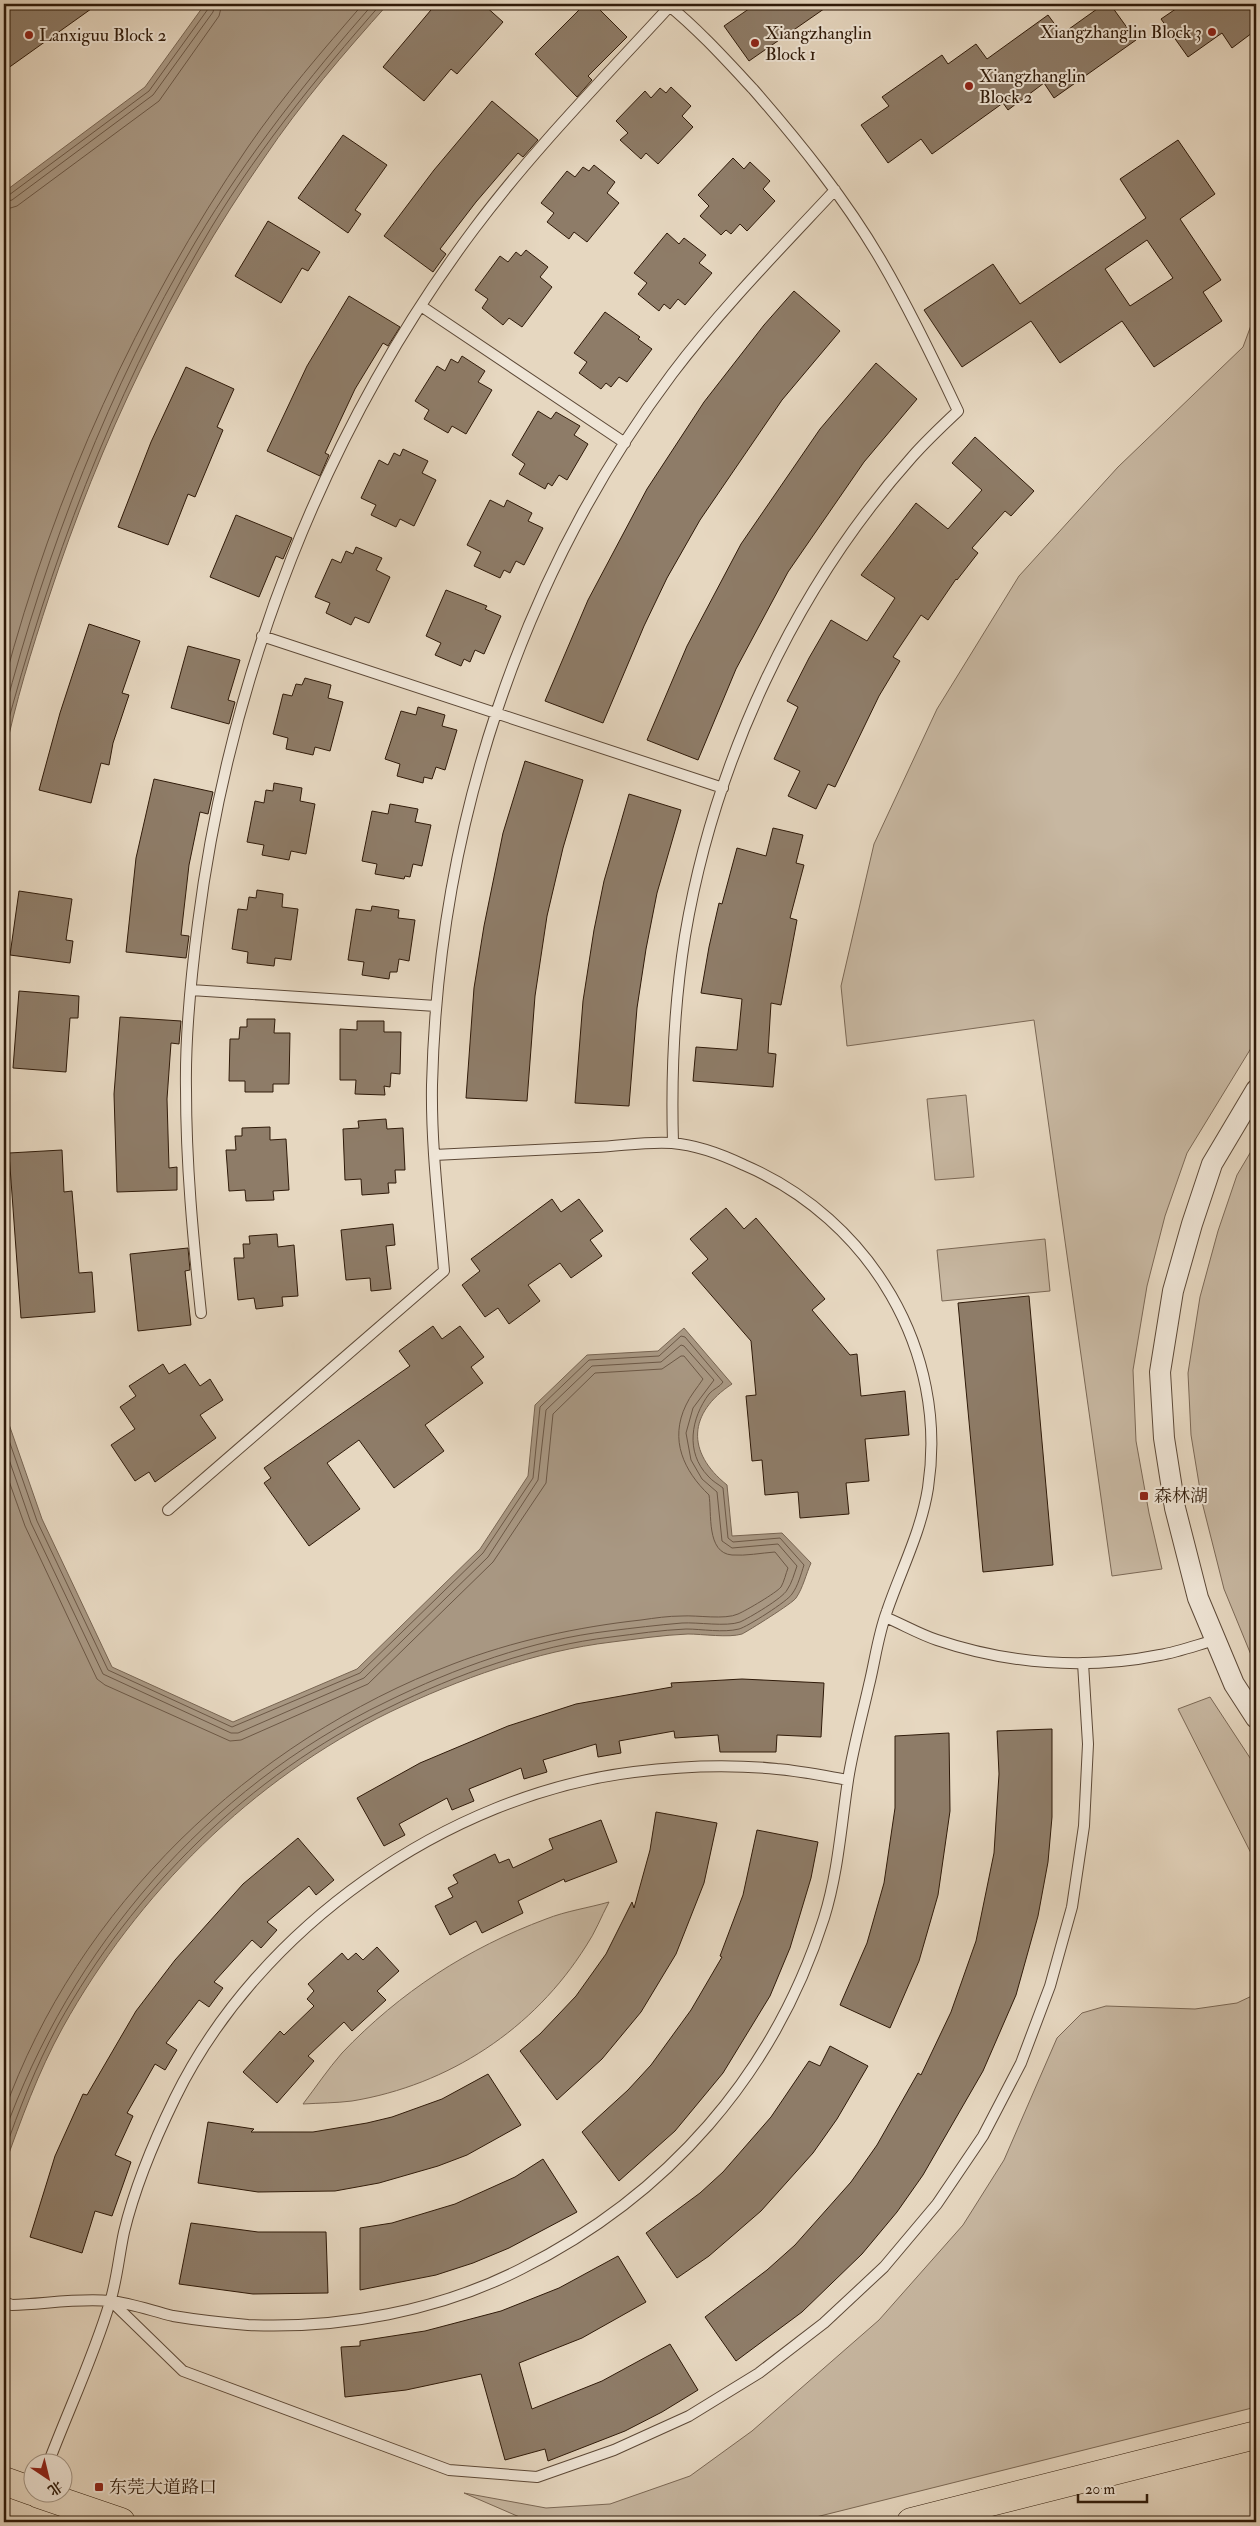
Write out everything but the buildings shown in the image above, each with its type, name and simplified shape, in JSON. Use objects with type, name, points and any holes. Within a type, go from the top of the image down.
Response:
[{"type":"main road","points":[[910,2522],[1256,2435]]},
{"type":"main road","points":[[4,2481],[22,2487]]},
{"type":"main road","points":[[68,2504],[121,2522]]},
{"type":"street","points":[[1256,1090],[1212,1164],[1173,1291],[1160,1372],[1164,1438],[1175,1508],[1198,1598],[1234,1684],[1256,1718]]},
{"type":"lane","points":[[201,1313],[189,1200],[186,1086],[190,990],[206,858],[230,745],[262,636],[303,528],[351,425],[421,306],[473,230],[544,141],[669,5],[730,64],[778,118],[835,190],[881,260],[922,334],[958,410],[912,457],[864,517],[820,580],[762,690],[723,788],[701,861],[685,936],[676,1012],[672,1088],[673,1143]]},
{"type":"lane","points":[[168,1510],[444,1271],[434,1155],[432,1087],[436,1006],[449,897],[469,804],[496,713],[529,624],[570,537],[625,443],[671,376],[730,301],[835,190]]},
{"type":"lane","points":[[421,306],[625,443]]},
{"type":"lane","points":[[262,636],[723,788]]},
{"type":"lane","points":[[190,990],[436,1006]]},
{"type":"lane","points":[[4,2302],[12,2305],[111,2301],[178,2317],[247,2325],[316,2324],[385,2315],[452,2297],[516,2272],[578,2239],[634,2199],[686,2152],[731,2100],[770,2042],[801,1981],[825,1916],[841,1848],[848,1780],[884,1617],[916,1538],[928,1486],[931,1434],[925,1382],[910,1331],[886,1284],[855,1242],[816,1206],[773,1177],[724,1156],[673,1143],[434,1155]]},
{"type":"lane","points":[[884,1617],[936,1640],[991,1655],[1047,1663],[1104,1663],[1160,1655],[1215,1640]]},
{"type":"lane","points":[[111,2301],[182,2371],[449,2470],[537,2477],[614,2450],[689,2416],[759,2373],[824,2323],[884,2267],[902,2246],[937,2204],[983,2136],[1021,2063],[1050,1986],[1072,1907],[1083,1835],[1088,1744],[1083,1663]]},
{"type":"lane","points":[[52,2454],[111,2301],[124,2230],[146,2161],[176,2095],[204,2049],[258,1976],[309,1924],[366,1880],[427,1841],[493,1810],[561,1787],[632,1772],[704,1766],[768,1768],[848,1780]]},
{"type":"shaded area","points":[[1256,312],[1256,1040],[1187,1153],[1165,1216],[1147,1286],[1133,1370],[1136,1441],[1149,1513],[1162,1569],[1112,1576],[1034,1020],[847,1046],[841,986],[874,844],[937,709],[1019,576],[1118,467],[1243,347]]},
{"type":"shaded area","points":[[966,1095],[974,1177],[935,1180],[927,1099]]},
{"type":"shaded area","points":[[1256,1143],[1256,1667],[1224,1589],[1202,1502],[1191,1435],[1188,1373],[1200,1297],[1218,1231],[1237,1175]]},
{"type":"shaded area","points":[[1045,1239],[1050,1291],[942,1301],[937,1250]]},
{"type":"shaded area","points":[[1210,1697],[1256,1767],[1256,1863],[1178,1709]]},
{"type":"shaded area","points":[[609,1902],[589,1941],[565,1976],[541,2003],[515,2027],[486,2049],[455,2067],[422,2082],[388,2093],[352,2101],[303,2104],[342,2053],[364,2031],[411,1991],[436,1974],[462,1958],[517,1931],[554,1916]]},
{"type":"shaded area","points":[[1256,1994],[1256,2407],[796,2522],[531,2522],[464,2493],[546,2508],[610,2504],[690,2476],[752,2431],[879,2320],[963,2225],[1004,2160],[1057,2038],[1082,2013],[1106,2006],[1195,2009],[1237,2003]]},
{"type":"water","points":[[205,4],[388,4],[323,79],[278,138],[230,209],[198,261],[141,369],[91,481],[69,539],[30,656],[4,758],[4,192],[145,87]]},
{"type":"water","points":[[684,1328],[732,1384],[717,1395],[707,1407],[700,1420],[698,1433],[699,1446],[704,1459],[727,1485],[732,1536],[782,1533],[811,1563],[796,1598],[742,1634],[723,1636],[688,1634],[583,1646],[498,1668],[443,1688],[390,1712],[339,1739],[291,1771],[245,1806],[202,1845],[126,1931],[93,1978],[54,2044],[30,2096],[4,2167],[4,1410],[42,1519],[112,1667],[233,1722],[357,1669],[480,1549],[528,1476],[535,1405],[587,1355],[658,1351]]},
{"type":"place","name":"Xiangzhanglin Block 3","points":[[1212,32]]},
{"type":"place","name":"Lanxiguu Block 2","points":[[29,35]]},
{"type":"place","name":"Xiangzhanglin Block 1","points":[[755,43]]},
{"type":"place","name":"Xiangzhanglin Block 2","points":[[969,86]]},
{"type":"place","name":"森林湖","points":[[1144,1496]]},
{"type":"place","name":"东莞大道路口","points":[[99,2487]]}]
